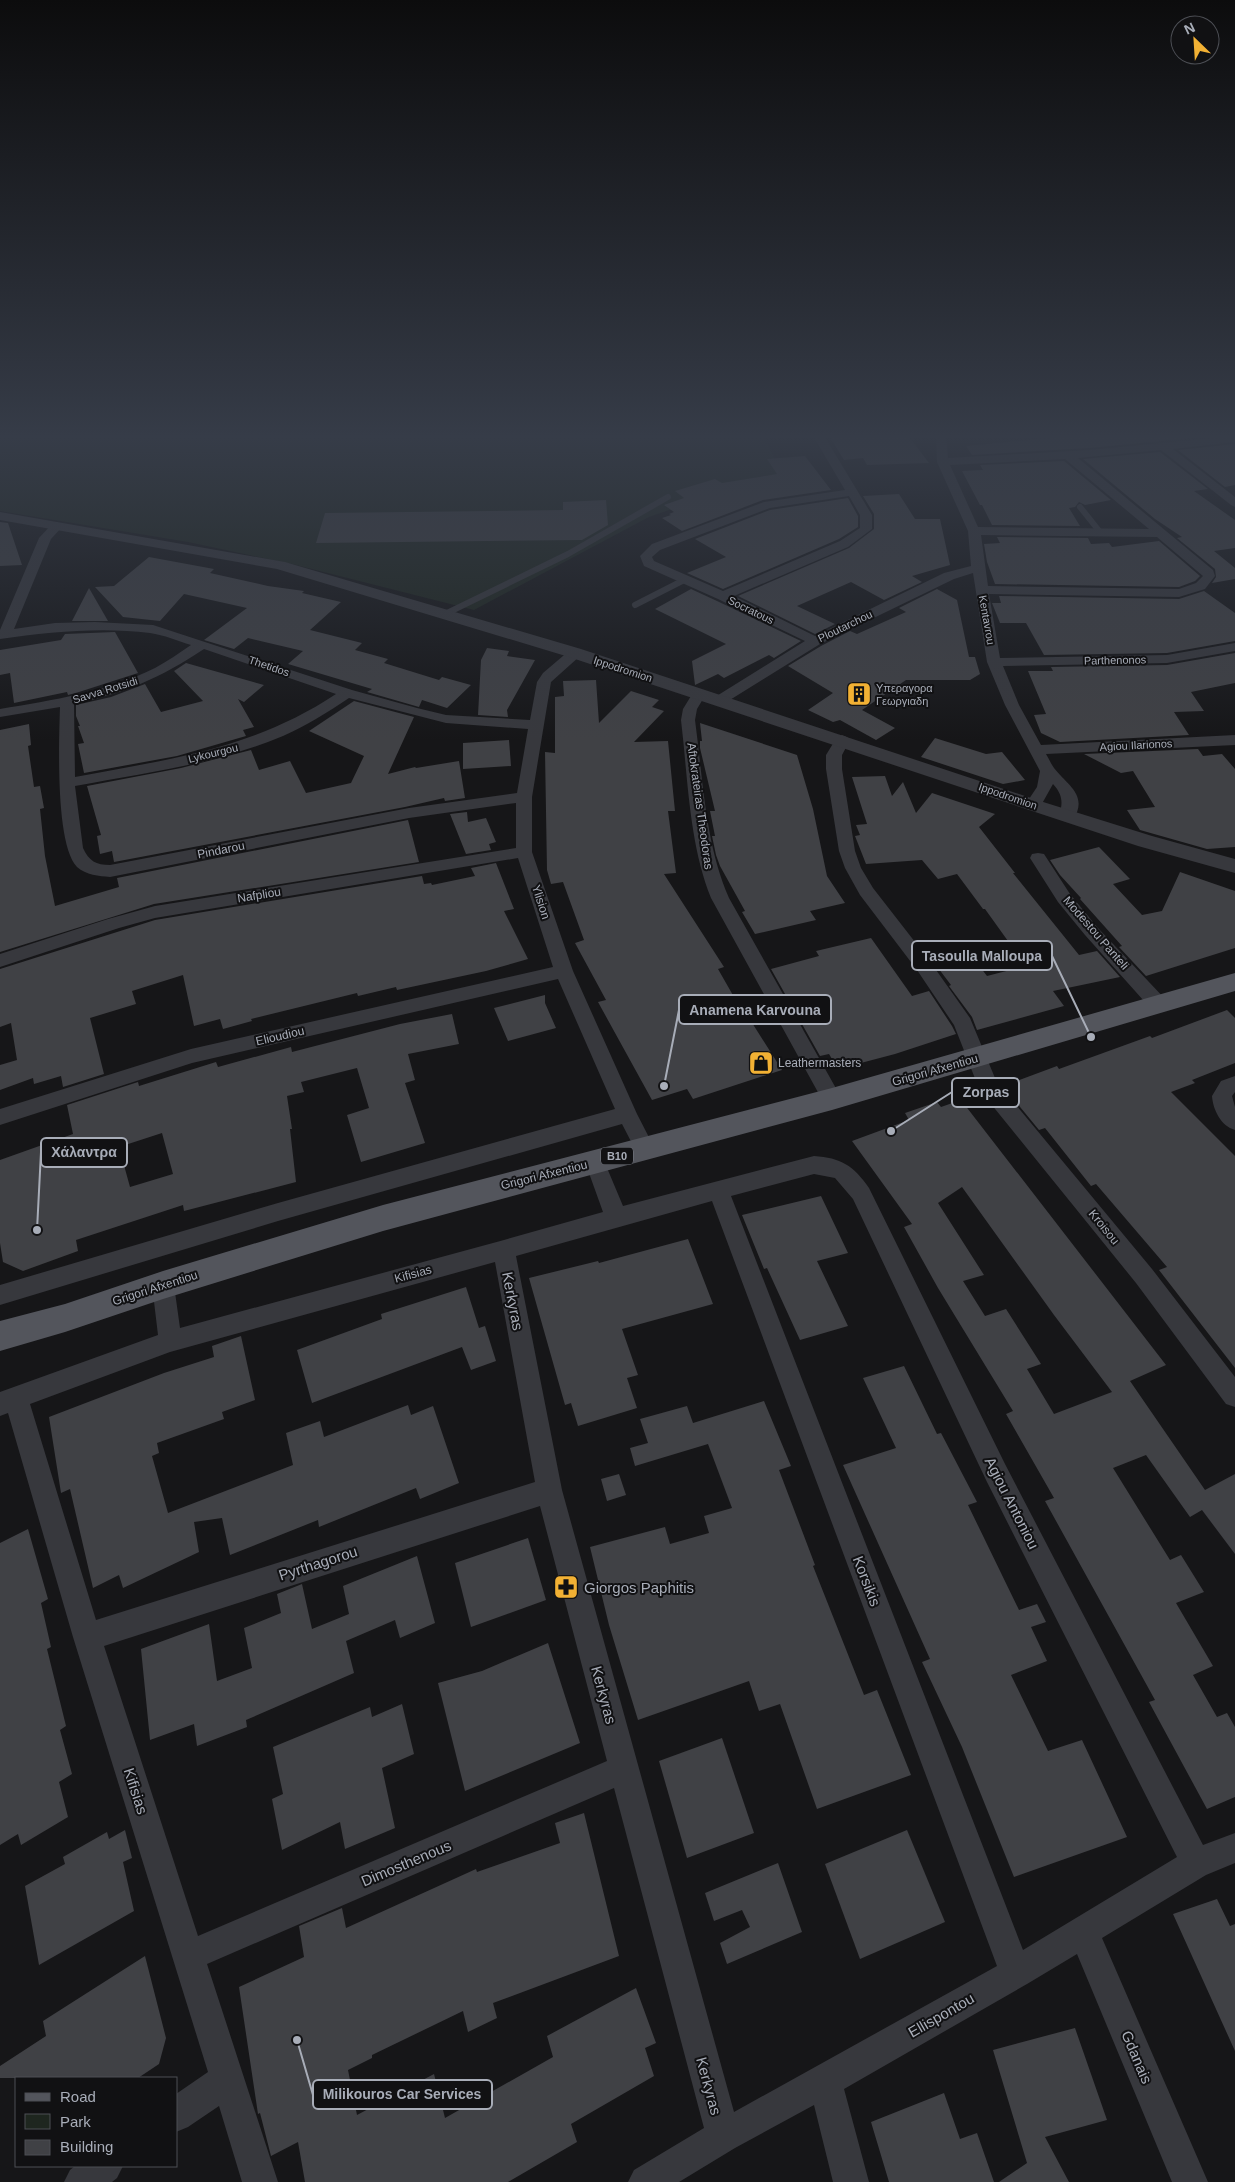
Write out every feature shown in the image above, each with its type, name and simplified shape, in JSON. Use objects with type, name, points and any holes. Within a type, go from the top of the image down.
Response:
[{"type":"main road","name":"Grigori Afxentiou","points":[[0,1336],[65,1318],[163,1285],[383,1218],[832,1099],[1235,982]]},
{"type":"street","points":[[2,634],[47,536]]},
{"type":"street","name":"Ippodromion","points":[[111,536],[279,566],[445,614],[720,700],[1066,816],[1145,841],[1235,866]]},
{"type":"street","name":"Socratous","points":[[684,536],[656,547],[648,552],[645,559],[648,563],[723,596],[815,641]]},
{"type":"street","points":[[723,596],[844,544],[856,536]]},
{"type":"street","name":"Kentavrou","points":[[975,536],[994,662],[1012,705],[1036,750],[1048,771],[1062,784],[1070,797],[1071,804],[1066,816]]},
{"type":"street","points":[[982,590],[1179,593],[1202,586],[1208,581],[1208,573],[1164,536]]},
{"type":"street","name":"Ploutarchou","points":[[720,700],[815,641],[949,576],[978,568]]},
{"type":"street","name":"Thetidos","points":[[2,634],[55,627],[95,626],[153,630],[202,644],[347,693],[446,719],[537,725]]},
{"type":"street","name":"Savva Rotsidi","points":[[0,713],[67,702],[112,690],[162,670],[202,644]]},
{"type":"street","name":"Parthenonos","points":[[994,662],[1167,659],[1235,647]]},
{"type":"street","name":"Ylision","points":[[575,654],[545,678],[524,797],[524,852],[564,971],[627,1114],[645,1149]]},
{"type":"street","name":"Lykourgou","points":[[67,783],[238,748],[293,726],[347,693]]},
{"type":"street","name":"Aftokrateiras Theodoras","points":[[699,694],[690,709],[688,720],[705,852],[710,874],[720,898],[832,1099]]},
{"type":"street","name":"Pindarou","points":[[67,702],[67,783],[75,848],[78,858],[88,868],[97,871],[110,871],[410,813],[524,797]]},
{"type":"street","name":"Kroisou","points":[[842,740],[834,755],[834,769],[847,851],[852,868],[866,891],[923,965],[963,1023],[976,1058],[994,1093],[1144,1276],[1235,1396]]},
{"type":"street","name":"Agiou Ilarionos","points":[[1036,750],[1235,740]]},
{"type":"street","points":[[1034,805],[1045,787],[1048,771]]},
{"type":"street","name":"Nafpliou","points":[[0,961],[114,923],[155,912],[524,852]]},
{"type":"street","name":"Modestou Panteli","points":[[1038,858],[1064,898],[1091,931],[1159,1005]]},
{"type":"street","name":"Elioudiou","points":[[0,1117],[191,1056],[564,971]]},
{"type":"street","points":[[1235,1084],[1228,1086],[1222,1096],[1223,1106],[1235,1122]]},
{"type":"street","points":[[0,1295],[278,1212],[627,1114]]},
{"type":"street","points":[[596,1162],[616,1217]]},
{"type":"street","name":"Kifisias","points":[[260,2182],[226,2080],[87,1637],[8,1401],[170,1341],[504,1250],[718,1189],[814,1165]]},
{"type":"street","name":"Agiou Antoniou","points":[[814,1165],[841,1169],[851,1178],[860,1194],[996,1473],[1196,1863]]},
{"type":"street","name":"Korsikis","points":[[718,1189],[1016,1973]]},
{"type":"street","name":"Kerkyras","points":[[504,1250],[549,1490],[723,2136]]},
{"type":"street","points":[[163,1285],[170,1341]]},
{"type":"street","name":"Pyrthagorou","points":[[87,1637],[549,1490]]},
{"type":"street","name":"Dimosthenous","points":[[188,1956],[623,1769]]},
{"type":"street","name":"Ellispontou","points":[[646,2182],[723,2136],[825,2081],[1016,1973],[1196,1863],[1235,1848]]},
{"type":"street","name":"Gdanais","points":[[1084,1933],[1190,2182]]},
{"type":"street","points":[[178,2114],[226,2080]]},
{"type":"street","points":[[825,2081],[851,2182]]},
{"type":"street","points":[[82,2182],[104,2167]]},
{"type":"lane","points":[[445,614],[601,536]]},
{"type":"lane","points":[[635,605],[686,579]]},
{"type":"green space","points":[[151,536],[614,536],[474,610],[292,564]]},
{"type":"building","points":[[0,536],[12,536],[22,565],[0,566]]},
{"type":"building","points":[[318,536],[589,536],[582,540],[316,543]]},
{"type":"building","points":[[703,536],[844,536],[723,589],[687,573],[726,557],[695,539]]},
{"type":"building","points":[[865,536],[944,536],[950,565],[912,576],[922,582],[884,600],[851,582],[797,606],[835,624],[815,634],[738,596],[849,548]]},
{"type":"building","points":[[1180,536],[1235,536],[1235,548],[1214,551],[1235,568],[1235,579],[1212,583],[1216,577],[1215,569],[1177,538],[1182,537]]},
{"type":"building","points":[[997,537],[1088,538],[1091,544],[1109,543],[1112,547],[1159,541],[1200,576],[1195,581],[1179,587],[995,584],[987,562],[984,544],[1000,543]]},
{"type":"building","points":[[149,557],[214,569],[210,573],[268,586],[304,591],[302,593],[341,602],[310,630],[362,643],[355,650],[388,659],[384,663],[439,680],[442,677],[471,685],[447,708],[422,700],[419,707],[367,692],[372,689],[288,664],[303,651],[248,638],[234,649],[204,640],[247,608],[184,594],[160,621],[123,617],[95,587],[114,586]]},
{"type":"building","points":[[89,588],[108,621],[72,621]]},
{"type":"building","points":[[691,589],[801,641],[774,658],[769,655],[724,678],[718,674],[695,685],[692,661],[726,644],[655,609]]},
{"type":"building","points":[[937,589],[957,600],[969,657],[975,657],[980,674],[970,680],[906,680],[862,710],[895,728],[876,740],[840,720],[833,722],[808,710],[833,693],[788,666],[850,631],[857,634],[906,612],[899,608]]},
{"type":"building","points":[[1204,591],[1235,613],[1235,641],[1167,653],[1044,655],[1026,623],[1000,623],[992,603],[1001,603],[999,596],[1179,599]]},
{"type":"building","points":[[115,632],[138,673],[68,695],[67,692],[14,703],[10,673],[0,675],[0,650],[61,640],[65,634]]},
{"type":"building","points":[[487,648],[509,651],[507,656],[535,660],[507,710],[508,717],[478,715],[481,660]]},
{"type":"building","points":[[1235,653],[1235,683],[1191,692],[1204,711],[1174,712],[1189,735],[1060,742],[1041,733],[1034,715],[1046,714],[1028,671],[1053,671],[1051,667],[1167,665]]},
{"type":"building","points":[[186,663],[264,685],[244,702],[238,699],[254,727],[243,730],[246,736],[177,756],[84,773],[78,744],[84,743],[78,726],[80,726],[76,716],[76,705],[111,697],[145,684],[161,712],[203,701],[174,671]]},
{"type":"building","points":[[596,680],[599,723],[631,691],[659,700],[652,707],[664,711],[634,742],[668,741],[675,811],[668,811],[676,873],[664,874],[724,967],[718,969],[746,1018],[749,1018],[782,1070],[693,1099],[687,1089],[652,1100],[598,1002],[606,1000],[575,943],[584,940],[563,882],[551,884],[547,870],[545,752],[555,753],[555,697],[564,696],[563,681]]},
{"type":"building","points":[[354,701],[414,717],[388,774],[415,767],[459,761],[465,798],[445,801],[444,798],[114,862],[112,851],[100,854],[97,836],[101,835],[87,786],[181,768],[251,750],[259,770],[290,761],[306,793],[351,783],[364,756],[309,731]]},
{"type":"building","points":[[700,723],[797,755],[813,809],[827,876],[845,903],[810,911],[816,920],[755,934],[742,912],[745,911],[720,866],[716,855],[712,836],[715,836],[710,811],[715,811],[700,748],[700,741],[702,741]]},
{"type":"building","points":[[29,724],[31,745],[28,746],[34,787],[40,786],[44,808],[40,809],[45,856],[55,906],[119,887],[117,878],[408,820],[419,862],[154,904],[0,952],[0,730]]},
{"type":"building","points":[[935,738],[986,754],[1002,752],[1025,780],[1003,784],[921,757]]},
{"type":"building","points":[[509,740],[511,766],[463,769],[463,743]]},
{"type":"building","points":[[1198,749],[1203,756],[1222,754],[1235,769],[1235,847],[1207,849],[1140,830],[1127,810],[1155,807],[1133,771],[1121,773],[1084,754]]},
{"type":"building","points":[[885,776],[892,796],[903,782],[916,813],[932,793],[995,814],[979,827],[1015,873],[1013,873],[1079,955],[1097,951],[1120,977],[1053,991],[1064,1006],[977,1030],[972,1017],[926,952],[961,942],[987,976],[1026,966],[957,874],[938,879],[922,860],[866,864],[855,836],[860,835],[856,825],[867,824],[852,777]]},
{"type":"building","points":[[467,812],[468,822],[486,818],[496,842],[489,844],[491,850],[466,854],[450,814]]},
{"type":"building","points":[[1099,847],[1130,879],[1113,884],[1142,915],[1162,911],[1180,872],[1235,891],[1235,948],[1146,976],[1119,947],[1122,946],[1080,899],[1050,860]]},
{"type":"building","points":[[496,863],[514,909],[504,911],[528,959],[486,971],[397,990],[396,987],[358,996],[357,993],[251,1019],[252,1021],[223,1029],[220,1019],[194,1026],[183,975],[132,991],[136,1004],[90,1018],[104,1074],[63,1087],[61,1076],[34,1084],[33,1078],[0,1090],[0,1065],[17,1060],[11,1023],[0,1027],[0,969],[155,920],[422,876],[424,884],[431,883],[432,885],[475,876],[471,868]]},
{"type":"building","points":[[871,938],[912,996],[929,991],[956,1034],[895,1054],[838,1069],[829,1054],[820,1056],[771,969],[819,956],[816,951]]},
{"type":"building","points":[[545,995],[545,1003],[556,1028],[508,1041],[494,1008]]},
{"type":"building","points":[[1227,1010],[1235,1018],[1235,1063],[1192,1080],[1195,1083],[1171,1092],[1235,1156],[1235,1368],[1159,1270],[1167,1267],[1096,1184],[1091,1186],[1045,1128],[1039,1130],[1003,1086],[1057,1066],[1059,1069],[1150,1036],[1152,1038]]},
{"type":"building","points":[[452,1014],[459,1044],[408,1054],[415,1080],[405,1083],[425,1143],[361,1162],[347,1115],[369,1108],[357,1068],[301,1082],[304,1092],[287,1096],[292,1129],[290,1129],[296,1182],[184,1211],[183,1205],[76,1240],[78,1251],[23,1271],[3,1262],[0,1243],[0,1160],[73,1134],[67,1105],[138,1082],[139,1086],[216,1062],[218,1067],[291,1047],[292,1052],[400,1024]],"holes":[[[162,1133],[173,1174],[130,1187],[119,1147]]]},
{"type":"building","points":[[961,1100],[1166,1365],[1130,1381],[1205,1490],[1235,1474],[1235,1554],[1202,1510],[1190,1517],[1146,1455],[1113,1468],[1170,1560],[1181,1555],[1204,1592],[1176,1603],[1213,1666],[1193,1675],[1217,1717],[1227,1713],[1235,1727],[1235,1797],[1207,1809],[1149,1702],[1155,1700],[1045,1501],[1054,1498],[1006,1414],[1013,1411],[938,1288],[904,1227],[912,1224],[852,1141],[909,1120],[905,1113],[937,1102],[941,1107]],"holes":[[[962,1187],[1112,1392],[1054,1414],[1027,1369],[1041,1364],[1006,1309],[985,1316],[963,1281],[984,1275],[938,1203]]]},
{"type":"building","points":[[821,1196],[848,1253],[817,1261],[848,1326],[800,1340],[767,1268],[764,1269],[742,1215]]},
{"type":"building","points":[[688,1239],[713,1304],[622,1329],[638,1375],[627,1378],[637,1408],[578,1426],[571,1403],[565,1405],[529,1278],[598,1261],[599,1263]]},
{"type":"building","points":[[466,1287],[479,1328],[485,1326],[496,1361],[471,1370],[462,1347],[312,1403],[297,1350],[382,1319],[381,1314]]},
{"type":"building","points":[[241,1336],[255,1400],[222,1412],[224,1419],[157,1443],[159,1453],[152,1456],[168,1513],[293,1465],[286,1433],[320,1421],[324,1437],[408,1405],[411,1415],[433,1406],[459,1483],[420,1499],[416,1488],[319,1527],[318,1520],[230,1555],[222,1518],[194,1522],[199,1552],[123,1588],[119,1575],[93,1588],[70,1489],[61,1493],[49,1417],[164,1373],[214,1357],[212,1346]]},
{"type":"building","points":[[904,1366],[937,1434],[941,1433],[977,1502],[968,1505],[1019,1610],[1037,1604],[1046,1622],[1031,1627],[1047,1661],[1011,1675],[1048,1751],[1082,1740],[1127,1837],[1014,1877],[962,1747],[922,1662],[930,1659],[843,1465],[896,1448],[863,1378]]},
{"type":"building","points":[[764,1401],[791,1466],[779,1470],[815,1565],[813,1566],[864,1695],[877,1690],[911,1775],[817,1809],[780,1704],[759,1711],[749,1681],[638,1720],[609,1625],[590,1547],[665,1527],[670,1544],[709,1533],[704,1516],[732,1508],[708,1444],[635,1466],[630,1448],[648,1443],[640,1419],[687,1406],[693,1423]]},
{"type":"building","points":[[619,1474],[626,1495],[607,1501],[601,1479]]},
{"type":"building","points":[[28,1529],[48,1599],[41,1603],[51,1647],[47,1649],[66,1726],[60,1730],[72,1774],[59,1782],[68,1817],[21,1845],[18,1834],[0,1845],[0,1543]]},
{"type":"building","points":[[528,1538],[546,1600],[471,1627],[455,1563]]},
{"type":"building","points":[[417,1556],[435,1623],[400,1638],[395,1620],[346,1641],[354,1673],[246,1720],[247,1727],[197,1746],[194,1724],[150,1740],[141,1649],[209,1624],[217,1681],[252,1668],[244,1628],[281,1613],[277,1594],[302,1584],[312,1629],[349,1614],[343,1586]]},
{"type":"building","points":[[548,1643],[580,1743],[465,1791],[438,1683],[482,1671]]},
{"type":"building","points":[[402,1704],[414,1754],[382,1768],[395,1828],[345,1849],[340,1822],[282,1850],[272,1799],[283,1794],[273,1747],[370,1707],[372,1717]]},
{"type":"building","points":[[722,1738],[754,1833],[687,1858],[659,1761]]},
{"type":"building","points":[[584,1813],[619,1956],[493,2003],[497,2018],[468,2032],[463,2011],[372,2055],[372,2058],[348,2070],[357,2115],[434,2074],[445,2118],[553,2057],[547,2036],[636,1988],[656,2043],[645,2048],[654,2076],[571,2124],[577,2142],[508,2182],[305,2182],[298,2142],[271,2156],[260,2113],[258,2114],[239,1987],[304,1957],[299,1926],[342,1908],[346,1928],[476,1869],[477,1872],[560,1843],[555,1823]]},
{"type":"building","points":[[125,1830],[132,1858],[123,1862],[134,1911],[39,1965],[25,1886],[65,1864],[63,1857],[107,1832],[109,1839]]},
{"type":"building","points":[[907,1830],[945,1922],[860,1959],[825,1864]]},
{"type":"building","points":[[778,1863],[802,1932],[727,1964],[720,1943],[750,1927],[742,1910],[714,1921],[705,1893]]},
{"type":"building","points":[[1217,1899],[1230,1926],[1235,1924],[1235,2051],[1173,1914]]},
{"type":"building","points":[[145,1956],[166,2038],[159,2064],[140,2077],[0,2078],[0,2066],[46,2036],[43,2021]]},
{"type":"building","points":[[1075,2028],[1107,2120],[1045,2137],[1069,2182],[999,2182],[1027,2163],[993,2050]]},
{"type":"building","points":[[944,2093],[960,2139],[977,2133],[994,2182],[889,2182],[871,2122]]},
{"type":"place","name":"Υπεραγορα Γεωργιαδη","points":[[859,694]]},
{"type":"place","name":"Tasoulla Malloupa","points":[[1091,1037]]},
{"type":"place","name":"Leathermasters","points":[[761,1063]]},
{"type":"place","name":"Anamena Karvouna","points":[[664,1086]]},
{"type":"place","name":"Zorpas","points":[[891,1131]]},
{"type":"place","name":"Χάλαντρα","points":[[37,1230]]},
{"type":"place","name":"Giorgos Paphitis","points":[[566,1587]]},
{"type":"place","name":"Milikouros Car Services","points":[[297,2040]]}]
